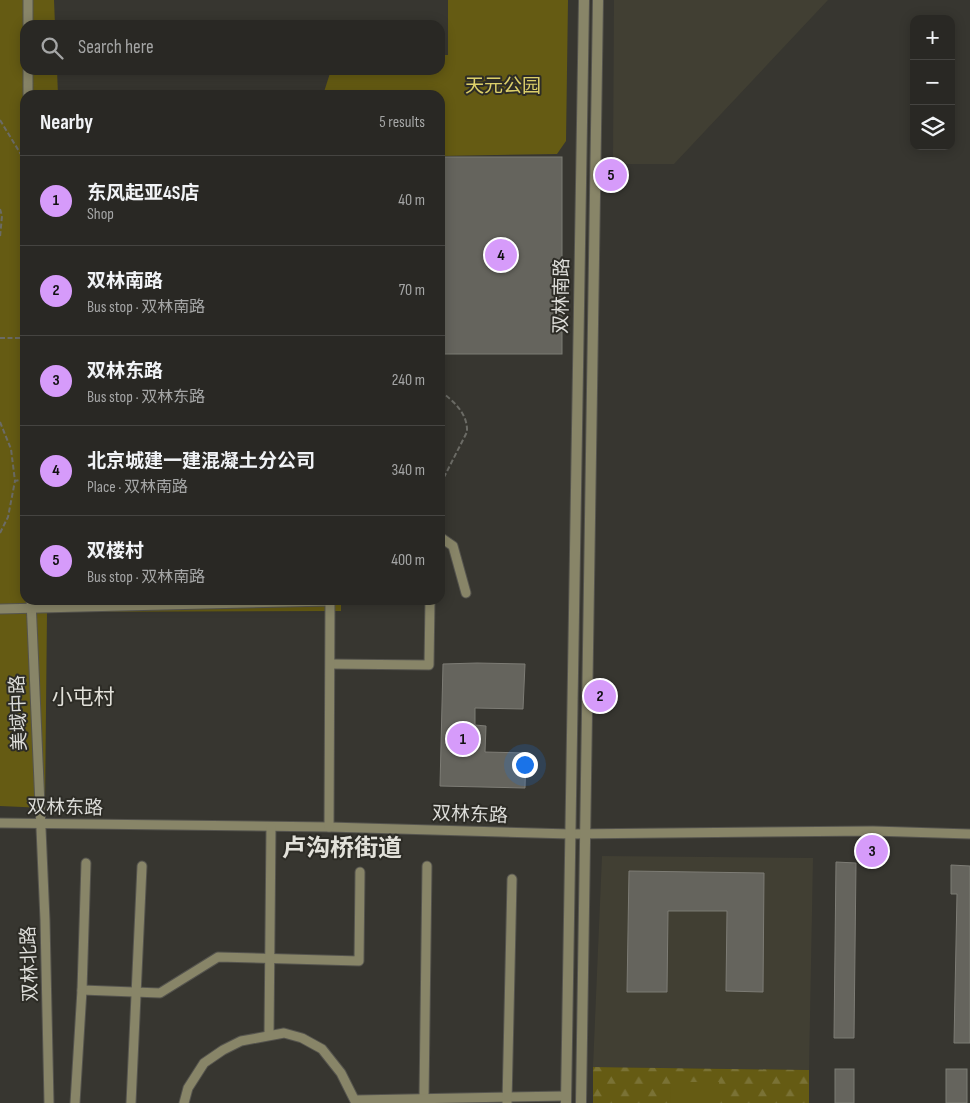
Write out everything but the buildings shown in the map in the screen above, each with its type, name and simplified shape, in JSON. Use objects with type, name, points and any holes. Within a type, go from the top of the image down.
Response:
[{"type":"street","points":[[28,0],[28,20]]},
{"type":"street","name":"双林南路","points":[[566,1100],[584,0]]},
{"type":"street","name":"双林南路","points":[[581,1103],[598,0]]},
{"type":"street","points":[[28,75],[28,90]]},
{"type":"street","points":[[445,541],[452,546],[466,593]]},
{"type":"street","points":[[0,609],[25,605]]},
{"type":"street","name":"美域中路","points":[[31,605],[40,824]]},
{"type":"street","points":[[329,827],[330,605]]},
{"type":"street","points":[[331,664],[429,665],[430,605]]},
{"type":"street","name":"双林东路","points":[[0,823],[329,827],[570,834],[873,831],[970,834]]},
{"type":"street","name":"双林北路","points":[[40,824],[45,920],[49,1103]]},
{"type":"street","points":[[269,1034],[271,827]]},
{"type":"street","points":[[75,1103],[82,990],[86,863]]},
{"type":"street","points":[[131,1103],[142,866]]},
{"type":"street","points":[[424,1098],[427,866]]},
{"type":"street","points":[[82,990],[160,993],[218,957],[359,961],[360,872]]},
{"type":"street","points":[[507,1100],[512,879]]},
{"type":"street","points":[[184,1103],[188,1088],[204,1063],[223,1050],[241,1042],[269,1034],[284,1033],[302,1038],[322,1050],[341,1073],[356,1102],[424,1098],[566,1100]]},
{"type":"path","points":[[0,120],[20,153]]},
{"type":"path","points":[[0,209],[2,216],[0,237]]},
{"type":"path","points":[[0,338],[20,338]]},
{"type":"path","points":[[445,395],[453,401],[468,425],[467,432],[445,475]]},
{"type":"path","points":[[0,422],[10,449],[15,481],[8,517],[0,533]]},
{"type":"path","points":[[15,481],[20,480]]},
{"type":"shaded area","points":[[614,0],[828,0],[674,164],[613,164]]},
{"type":"shaded area","points":[[602,856],[813,858],[809,1070],[593,1067]]},
{"type":"green space","points":[[0,0],[54,0],[55,20],[20,20],[20,75],[57,75],[58,90],[20,90],[20,605],[341,605],[341,611],[47,612],[45,808],[0,806]]},
{"type":"green space","name":"天元公园","points":[[448,0],[568,0],[566,141],[557,154],[445,156],[445,90],[325,90],[329,75],[445,75],[445,55],[448,55]]},
{"type":"green space","points":[[593,1067],[809,1070],[809,1103],[593,1103]]},
{"type":"green space","points":[[671,1082],[719,1082],[719,1103],[670,1103]]},
{"type":"place","name":"双楼村","points":[[611,175]]},
{"type":"place","name":"北京城建一建混凝土分公司","points":[[501,255]]},
{"type":"place","name":"双林南路","points":[[600,696]]},
{"type":"place","name":"东风起亚4S店","points":[[463,739]]},
{"type":"place","name":"双林东路","points":[[872,851]]},
{"type":"district","name":"小屯村","points":[[83,697]]},
{"type":"district","name":"卢沟桥街道","points":[[342,848]]}]
